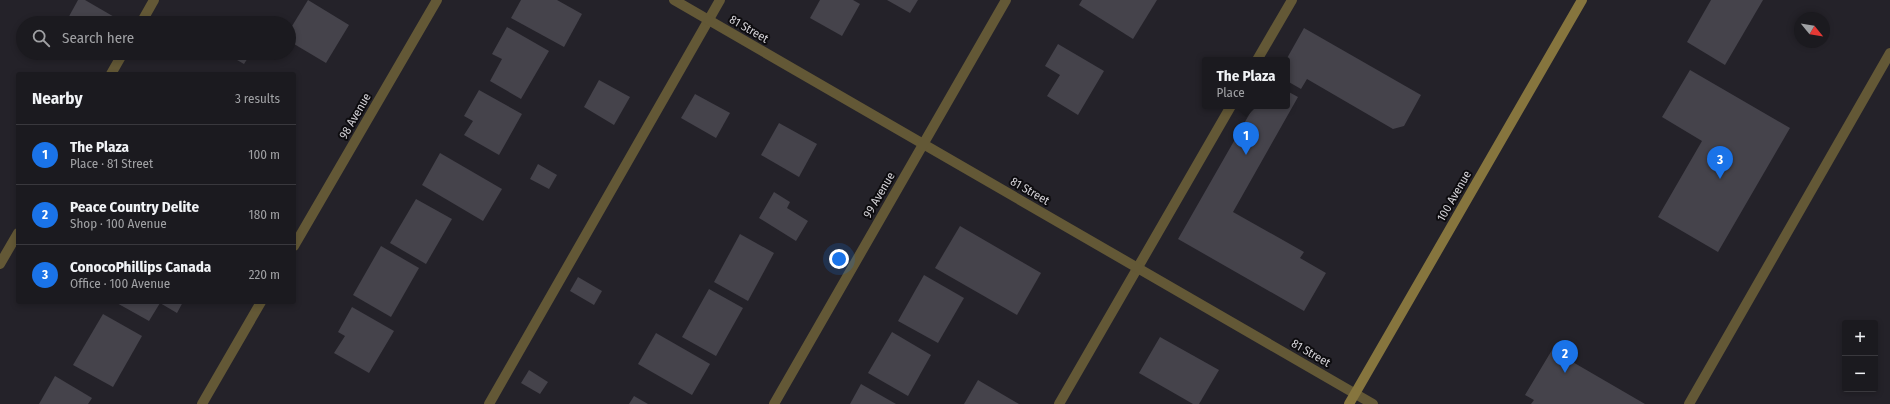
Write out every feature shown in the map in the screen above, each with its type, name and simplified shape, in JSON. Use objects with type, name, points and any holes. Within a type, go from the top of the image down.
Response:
[{"type":"main road","name":"100 Avenue","points":[[1349,404],[1582,0]]},
{"type":"street","points":[[145,16],[154,0]]},
{"type":"street","name":"98 Avenue","points":[[296,243],[438,0]]},
{"type":"street","name":"81 Street","points":[[674,0],[1373,404]]},
{"type":"street","points":[[489,404],[720,0]]},
{"type":"street","name":"99 Avenue","points":[[774,404],[1006,0]]},
{"type":"street","points":[[1260,57],[1292,0]]},
{"type":"street","points":[[1689,404],[1890,53]]},
{"type":"street","points":[[112,72],[119,60]]},
{"type":"street","points":[[1059,404],[1229,109]]},
{"type":"street","points":[[0,264],[16,236]]},
{"type":"street","points":[[202,404],[260,304]]},
{"type":"building","points":[[78,0],[85,0],[113,16],[69,16]]},
{"type":"building","points":[[308,0],[349,25],[326,63],[296,45],[296,20]]},
{"type":"building","points":[[521,0],[557,0],[582,14],[564,47],[511,18]]},
{"type":"building","points":[[820,0],[853,0],[860,4],[842,36],[810,18]]},
{"type":"building","points":[[887,0],[918,0],[910,13]]},
{"type":"building","points":[[1082,0],[1157,0],[1133,39],[1079,5]]},
{"type":"building","points":[[1711,0],[1763,0],[1725,65],[1687,42]]},
{"type":"building","points":[[507,27],[549,51],[521,99],[490,81],[502,59],[492,54]]},
{"type":"building","points":[[1304,28],[1421,95],[1404,126],[1393,129],[1307,79],[1301,89],[1290,83],[1290,57],[1288,57]]},
{"type":"building","points":[[1058,44],[1104,71],[1078,115],[1047,96],[1060,75],[1045,66]]},
{"type":"building","points":[[237,60],[247,60],[244,64]]},
{"type":"building","points":[[1690,70],[1790,128],[1718,252],[1658,217],[1702,141],[1662,117]]},
{"type":"building","points":[[599,80],[630,97],[614,125],[584,107]]},
{"type":"building","points":[[479,90],[522,114],[499,155],[464,135],[473,121],[464,116]]},
{"type":"building","points":[[1290,93],[1298,97],[1233,212],[1304,252],[1300,258],[1326,273],[1304,311],[1178,239],[1252,109],[1290,109]]},
{"type":"building","points":[[695,94],[730,113],[716,138],[681,118]]},
{"type":"building","points":[[779,123],[817,144],[799,177],[761,155]]},
{"type":"building","points":[[440,153],[502,189],[483,221],[422,185]]},
{"type":"building","points":[[538,164],[557,175],[549,189],[530,179]]},
{"type":"building","points":[[774,192],[790,202],[787,208],[808,221],[796,241],[759,218]]},
{"type":"building","points":[[416,199],[452,219],[426,264],[390,243]]},
{"type":"building","points":[[960,226],[1041,273],[1017,315],[935,268]]},
{"type":"building","points":[[740,234],[774,253],[748,301],[714,282]]},
{"type":"building","points":[[381,246],[419,268],[391,317],[353,295]]},
{"type":"building","points":[[924,275],[964,298],[938,343],[898,321]]},
{"type":"building","points":[[578,277],[602,291],[594,305],[570,291]]},
{"type":"building","points":[[709,289],[743,308],[716,356],[682,337]]},
{"type":"building","points":[[119,304],[159,304],[149,321]]},
{"type":"building","points":[[162,304],[182,304],[177,313]]},
{"type":"building","points":[[352,307],[394,331],[369,373],[334,353],[345,336],[338,332]]},
{"type":"building","points":[[103,314],[142,336],[113,387],[73,365]]},
{"type":"building","points":[[892,332],[931,355],[908,396],[868,373]]},
{"type":"building","points":[[656,333],[710,364],[692,395],[638,364]]},
{"type":"building","points":[[1160,337],[1219,370],[1199,404],[1193,404],[1139,373]]},
{"type":"building","points":[[1552,350],[1645,404],[1531,404],[1534,400],[1525,395]]},
{"type":"building","points":[[529,370],[548,382],[540,394],[521,383]]},
{"type":"building","points":[[55,376],[92,398],[88,404],[39,404]]},
{"type":"building","points":[[978,380],[1019,404],[964,404]]},
{"type":"building","points":[[861,384],[896,404],[850,404]]},
{"type":"building","points":[[634,396],[648,404],[629,404]]},
{"type":"place","name":"The Plaza","points":[[1246,155]]},
{"type":"place","name":"ConocoPhillips Canada","points":[[1720,179]]},
{"type":"place","name":"Peace Country Delite","points":[[1565,373]]}]
